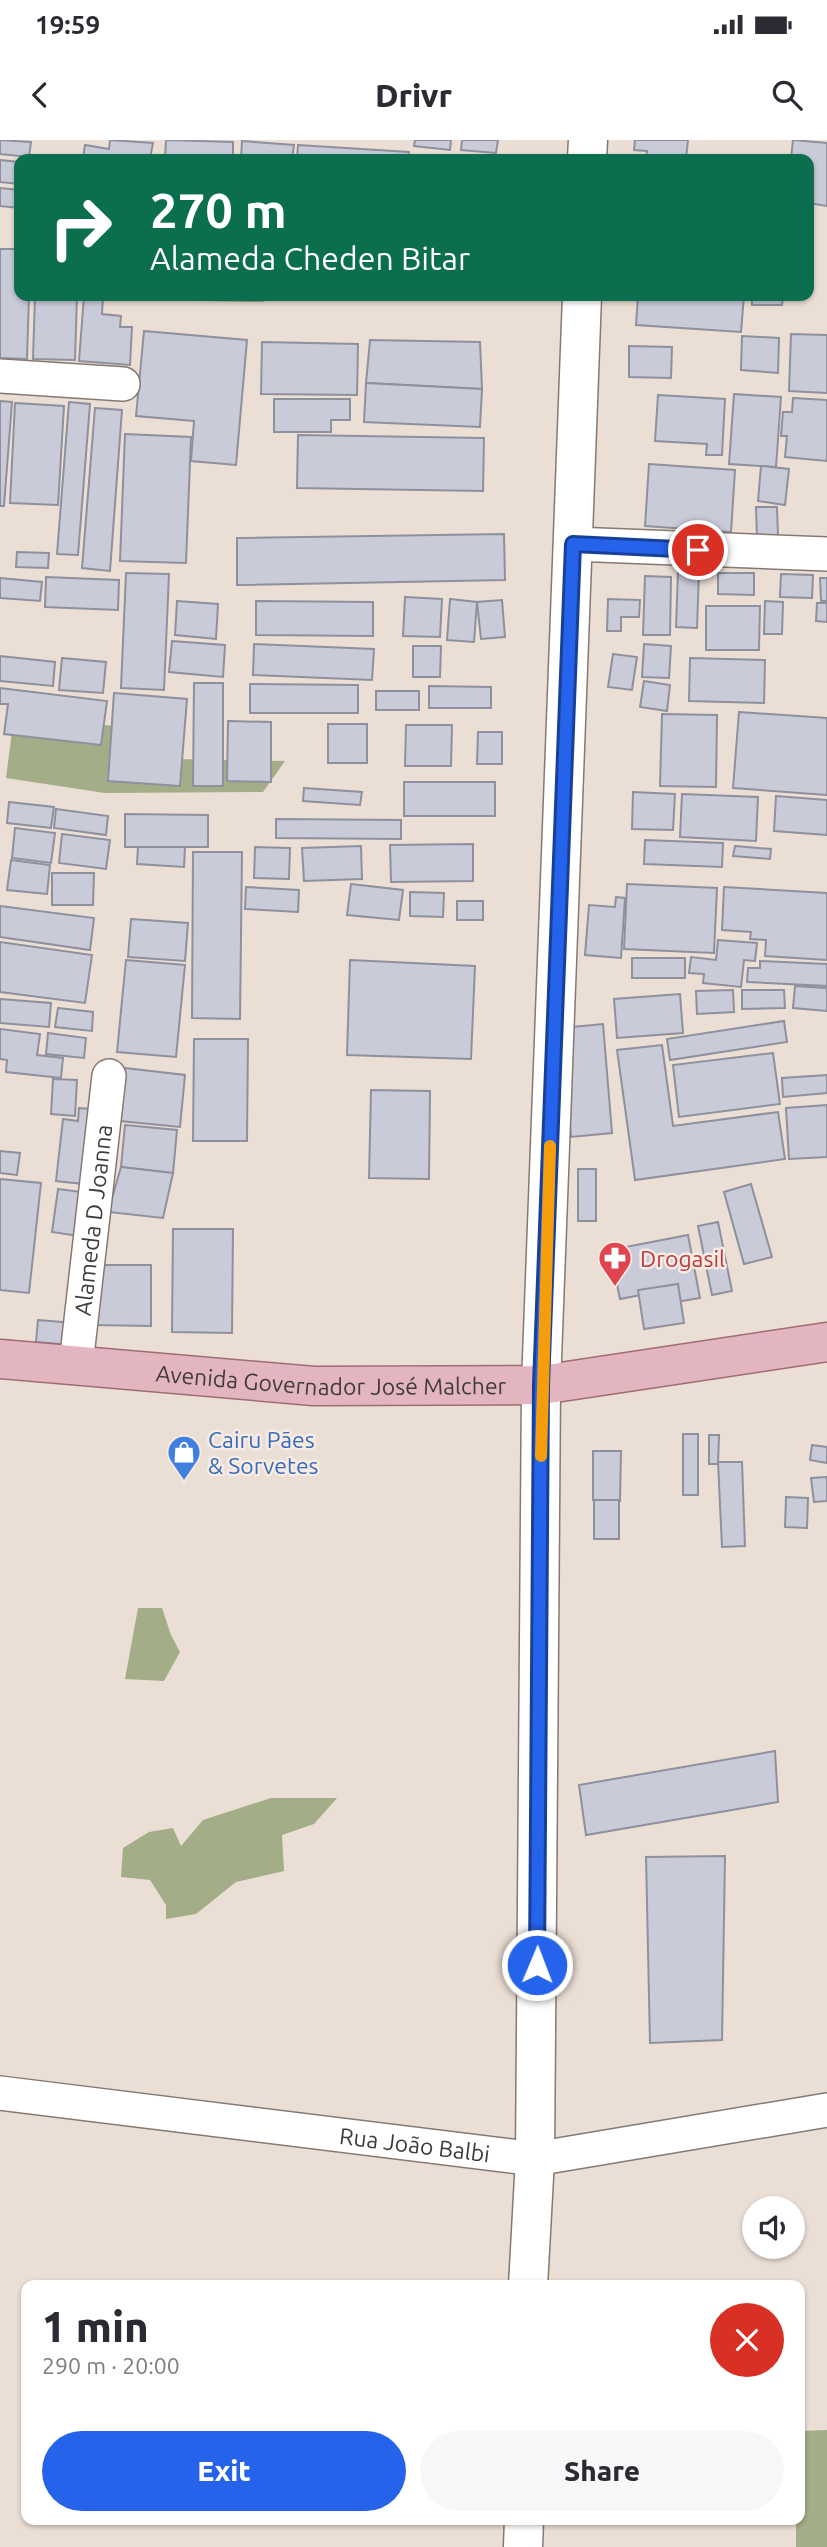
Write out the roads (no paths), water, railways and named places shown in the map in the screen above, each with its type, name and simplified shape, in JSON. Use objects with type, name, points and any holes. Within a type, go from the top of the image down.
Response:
[{"type":"main road","points":[[528,2280],[535,2159],[541,1385],[582,301]]},
{"type":"main road","name":"Avenida Governador José Malcher","points":[[0,1359],[314,1386],[541,1385],[827,1342]]},
{"type":"main road","points":[[523,2547],[524,2525]]},
{"type":"street","points":[[0,376],[123,384]]},
{"type":"street","points":[[573,544],[827,554]]},
{"type":"street","name":"Alameda D Joanna","points":[[76,1364],[109,1076]]},
{"type":"street","name":"Rua João Balbi","points":[[0,2093],[535,2159],[827,2110]]},
{"type":"place","name":"Drogasil","points":[[615,1288]]},
{"type":"place","name":"Cairu Pães & Sorvetes","points":[[184,1482]]}]
